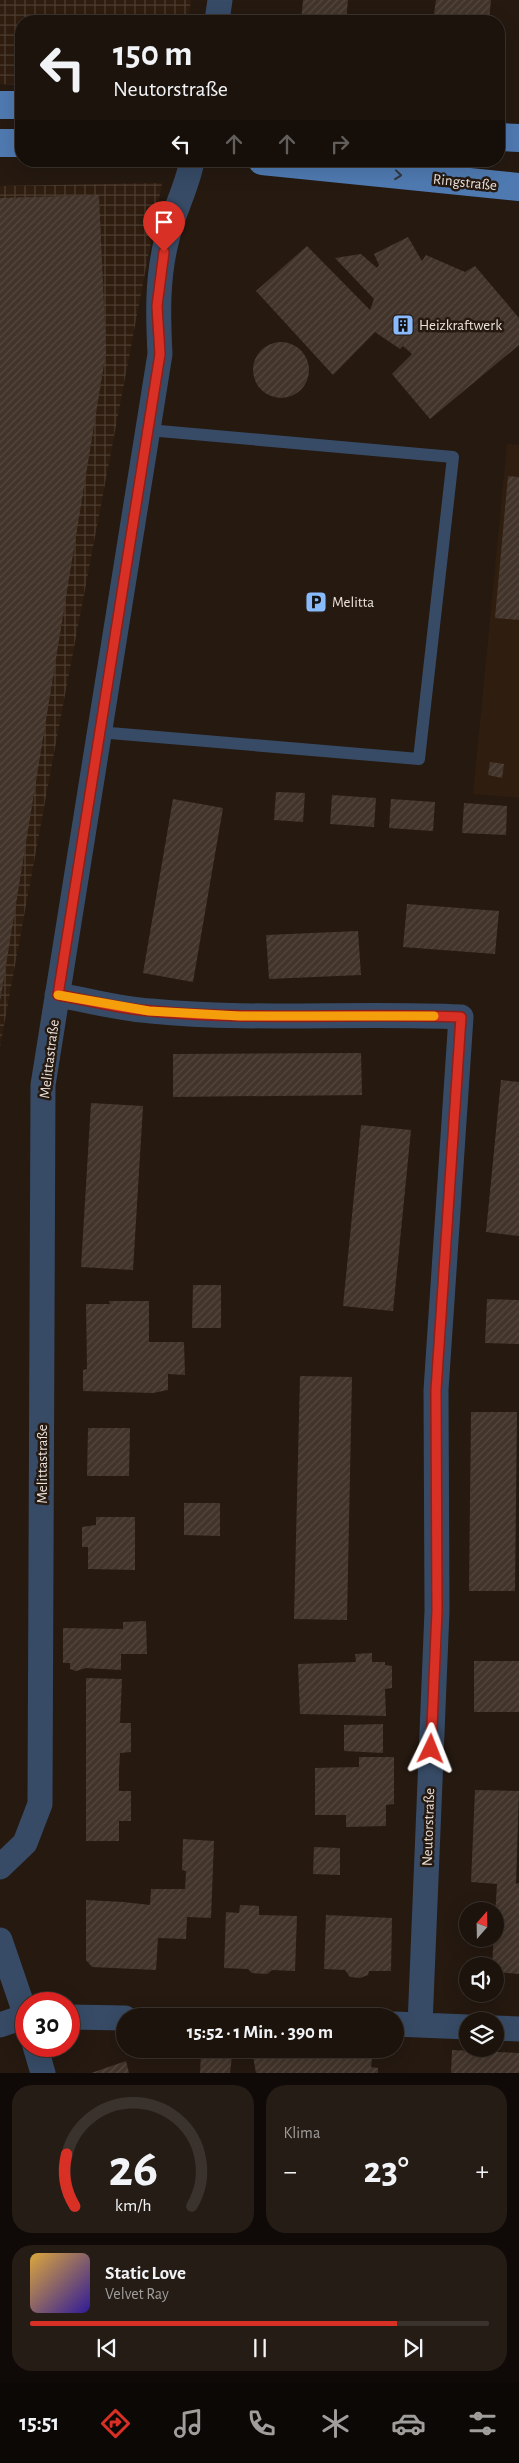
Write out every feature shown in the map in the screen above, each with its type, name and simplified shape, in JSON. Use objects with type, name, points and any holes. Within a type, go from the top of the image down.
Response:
[{"type":"main road","points":[[0,105],[15,104]]},
{"type":"main road","points":[[505,137],[519,138]]},
{"type":"main road","points":[[0,143],[15,143]]},
{"type":"main road","name":"Ringstraße","points":[[321,167],[519,187]]},
{"type":"street","points":[[218,15],[220,0]]},
{"type":"street","name":"Melittastraße","points":[[0,1867],[25,1843],[40,1804],[44,1085],[98,732],[160,354],[157,306],[159,280],[167,238],[189,181],[191,167]]},
{"type":"street","name":"Neutorstraße","points":[[58,995],[158,1012],[240,1016],[398,1014],[461,1017],[436,1390],[437,1611],[420,2024]]},
{"type":"street","points":[[0,1940],[18,1992]]},
{"type":"street","points":[[80,2017],[116,2018]]},
{"type":"street","points":[[0,2025],[15,2020]]},
{"type":"street","points":[[404,2024],[459,2026]]},
{"type":"street","points":[[504,2028],[519,2029]]},
{"type":"street","points":[[38,2057],[43,2073]]},
{"type":"lane","points":[[98,732],[419,760],[453,457],[148,430]]},
{"type":"shaded area","points":[[0,0],[191,0],[189,15],[15,15],[15,85],[0,84]]},
{"type":"shaded area","points":[[162,183],[54,753],[0,1047],[0,186]]},
{"type":"shaded area","points":[[507,444],[519,445],[519,798],[473,794]]},
{"type":"building","points":[[303,0],[348,0],[347,15],[302,15]]},
{"type":"building","points":[[436,0],[491,0],[490,15],[434,15]]},
{"type":"building","points":[[99,195],[106,352],[0,1002],[0,198]]},
{"type":"building","name":"Heizkraftwerk","points":[[408,237],[422,261],[426,255],[465,272],[475,266],[519,318],[519,345],[430,419],[392,374],[412,354],[403,346],[400,349],[375,332],[333,375],[256,291],[307,246],[370,310],[374,299],[335,258],[361,254],[377,268],[379,265],[374,254]]},
{"type":"building","points":[[281,342],[296,347],[304,355],[309,370],[304,385],[296,393],[281,398],[266,393],[258,385],[253,370],[258,355],[266,347]]},
{"type":"building","points":[[508,476],[519,477],[519,620],[495,618]]},
{"type":"building","points":[[490,762],[504,764],[502,778],[488,775]]},
{"type":"building","points":[[276,792],[305,793],[303,822],[274,820]]},
{"type":"building","points":[[332,795],[376,798],[374,827],[330,824]]},
{"type":"building","points":[[173,799],[223,808],[193,982],[143,973]]},
{"type":"building","points":[[391,799],[435,802],[433,831],[389,828]]},
{"type":"building","points":[[464,803],[507,806],[506,835],[462,833]]},
{"type":"building","points":[[407,904],[499,911],[495,954],[403,947]]},
{"type":"building","points":[[358,931],[361,975],[269,979],[266,935]]},
{"type":"building","points":[[361,1053],[362,1095],[173,1097],[173,1054]]},
{"type":"building","points":[[501,1080],[519,1082],[519,1236],[486,1232]]},
{"type":"building","points":[[91,1103],[143,1106],[133,1270],[81,1267]]},
{"type":"building","points":[[361,1125],[411,1130],[393,1311],[343,1306]]},
{"type":"building","points":[[193,1285],[221,1285],[221,1328],[192,1328]]},
{"type":"building","points":[[487,1299],[519,1300],[519,1344],[485,1343]]},
{"type":"building","points":[[109,1301],[149,1301],[149,1342],[184,1342],[185,1375],[168,1374],[168,1390],[153,1393],[83,1391],[83,1370],[87,1369],[86,1304],[110,1304]]},
{"type":"building","points":[[300,1376],[352,1377],[347,1620],[294,1619]]},
{"type":"building","points":[[471,1412],[517,1412],[515,1591],[469,1591]]},
{"type":"building","points":[[88,1428],[130,1428],[129,1476],[87,1476]]},
{"type":"building","points":[[184,1503],[220,1503],[220,1536],[184,1535]]},
{"type":"building","points":[[96,1517],[135,1517],[135,1570],[88,1569],[88,1547],[82,1547],[82,1527],[96,1525]]},
{"type":"building","points":[[146,1621],[147,1654],[121,1654],[121,1670],[86,1668],[76,1671],[70,1669],[70,1663],[63,1663],[63,1628],[123,1629],[123,1622]]},
{"type":"building","points":[[372,1653],[372,1662],[385,1662],[385,1665],[392,1666],[392,1688],[385,1689],[386,1716],[300,1714],[298,1664],[356,1662],[355,1654]]},
{"type":"building","points":[[474,1661],[519,1661],[519,1712],[474,1712]]},
{"type":"building","points":[[86,1678],[122,1679],[120,1723],[131,1723],[131,1752],[120,1753],[119,1791],[131,1791],[131,1821],[119,1821],[119,1841],[86,1841]]},
{"type":"building","points":[[383,1724],[383,1753],[344,1751],[344,1725]]},
{"type":"building","points":[[359,1757],[394,1757],[394,1804],[386,1805],[386,1826],[346,1827],[346,1815],[315,1815],[315,1768],[359,1767]]},
{"type":"building","points":[[475,1790],[519,1791],[516,1884],[519,1883],[519,1974],[504,1973],[504,1957],[493,1957],[493,1948],[504,1948],[504,1902],[496,1902],[497,1884],[471,1882]]},
{"type":"building","points":[[183,1839],[214,1841],[211,1918],[187,1917],[186,1939],[158,1938],[156,1970],[92,1967],[86,1960],[86,1900],[150,1905],[151,1889],[185,1889],[186,1871],[182,1870]]},
{"type":"building","points":[[314,1847],[340,1848],[340,1875],[313,1874]]},
{"type":"building","points":[[240,1905],[259,1906],[259,1915],[297,1916],[295,1971],[272,1970],[267,1974],[252,1973],[248,1969],[224,1968],[226,1912],[239,1913]]},
{"type":"building","points":[[326,1915],[392,1918],[391,1971],[369,1971],[368,1975],[360,1978],[350,1977],[345,1970],[324,1969]]},
{"type":"building","points":[[452,2050],[459,2050],[459,2057],[504,2057],[504,2052],[519,2053],[519,2073],[451,2073]]},
{"type":"building","points":[[201,2058],[232,2058],[230,2073],[200,2073]]},
{"type":"building","points":[[253,2058],[372,2059],[371,2067],[378,2068],[378,2073],[256,2073]]},
{"type":"building","points":[[126,2061],[129,2073],[91,2073]]},
{"type":"slow traffic","points":[[58,995],[149,1011],[240,1016],[398,1014],[434,1016]]},
{"type":"place","name":"Heizkraftwerk","points":[[403,325]]},
{"type":"place","name":"Melitta","points":[[316,602]]},
{"type":"route","points":[[164,252],[157,306],[160,354],[118,606],[58,995],[149,1011],[240,1016],[398,1014],[461,1017],[436,1390],[437,1611],[431,1749]]}]
